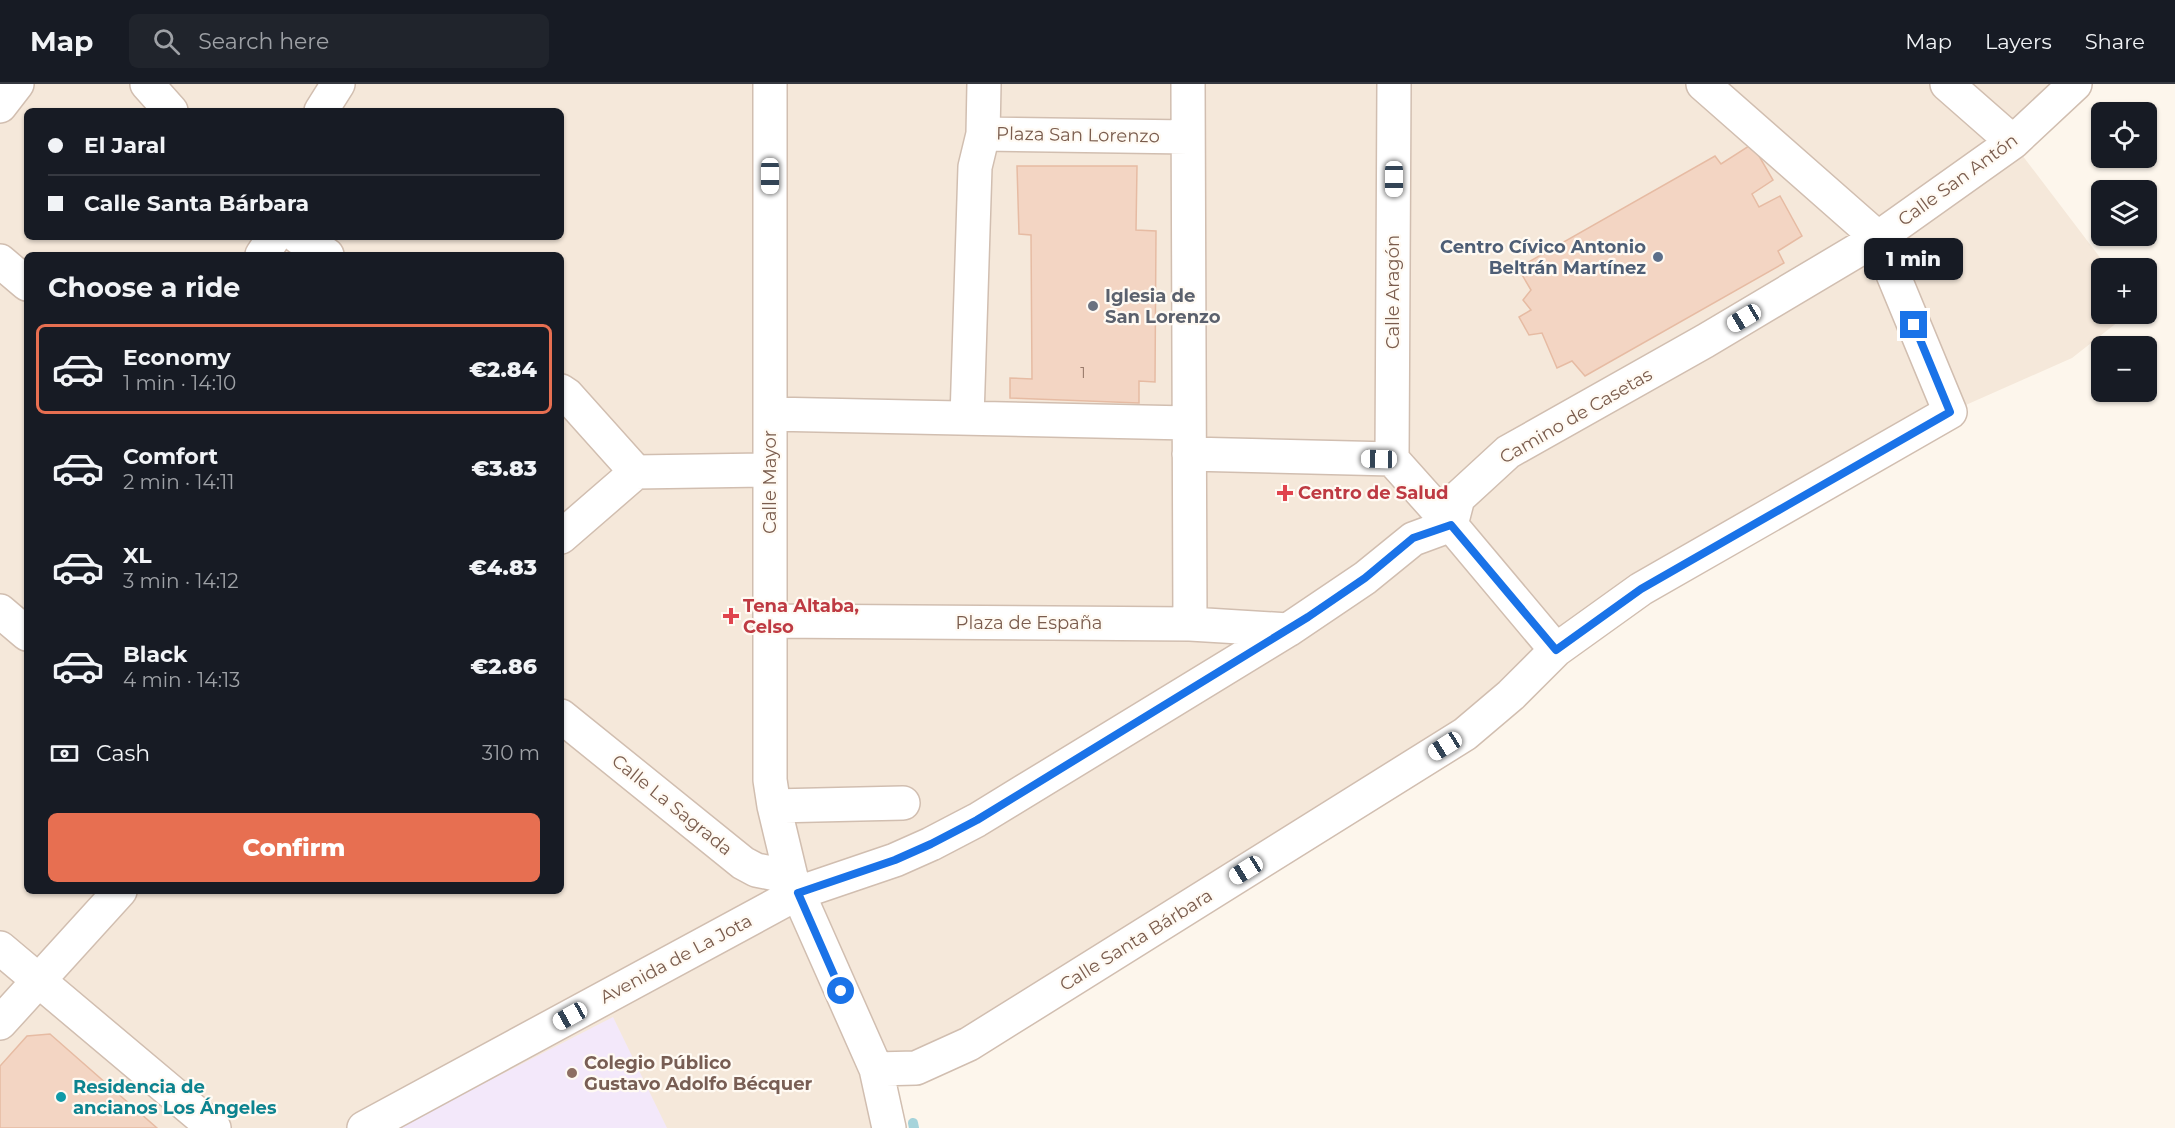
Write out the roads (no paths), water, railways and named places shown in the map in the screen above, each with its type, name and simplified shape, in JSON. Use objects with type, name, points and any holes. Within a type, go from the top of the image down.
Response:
[{"type":"street","points":[[0,106],[17,84]]},
{"type":"street","points":[[147,84],[168,108]]},
{"type":"street","points":[[323,108],[338,84]]},
{"type":"street","name":"Calle Mayor","points":[[770,84],[770,780],[774,806],[794,885],[876,1069],[889,1128]]},
{"type":"street","name":"Plaza San Lorenzo","points":[[984,84],[983,134],[1188,137]]},
{"type":"street","points":[[1188,84],[1190,624]]},
{"type":"street","name":"Calle Aragón","points":[[1392,459],[1394,84]]},
{"type":"street","points":[[1703,84],[1878,238]]},
{"type":"street","points":[[1947,84],[2013,142]]},
{"type":"street","name":"Calle San Antón","points":[[1878,238],[2013,142],[2075,84]]},
{"type":"street","points":[[967,418],[975,167],[983,134]]},
{"type":"street","name":"Camino de Casetas","points":[[794,885],[895,860],[977,820],[1288,630],[1365,578],[1413,538],[1455,511],[1508,452],[1705,341],[1878,238]]},
{"type":"street","name":"Calle Santa Bárbara","points":[[876,1069],[916,1068],[969,1044],[1465,734],[1511,695],[1556,650],[1641,589],[1950,412],[1878,238]]},
{"type":"street","points":[[303,240],[322,252]]},
{"type":"street","points":[[0,261],[24,281]]},
{"type":"street","points":[[564,393],[636,472]]},
{"type":"street","points":[[770,414],[967,418],[1392,459],[1419,489],[1455,511],[1556,650]]},
{"type":"street","points":[[564,534],[636,472],[770,470]]},
{"type":"street","points":[[1413,538],[1419,489]]},
{"type":"street","points":[[0,610],[24,631]]},
{"type":"street","name":"Plaza de España","points":[[770,621],[1190,624],[1288,630]]},
{"type":"street","name":"Calle La Sagrada","points":[[564,718],[743,863],[794,885]]},
{"type":"street","points":[[774,806],[903,803]]},
{"type":"street","name":"Avenida de La Jota","points":[[364,1128],[794,885]]},
{"type":"street","points":[[0,1023],[117,894]]},
{"type":"street","points":[[0,948],[214,1128]]},
{"type":"waterway","points":[[913,1123],[914,1128]]},
{"type":"place","name":"Centro Cívico Antonio Beltrán Martínez","points":[[1658,257]]},
{"type":"place","name":"Iglesia de San Lorenzo","points":[[1093,306]]},
{"type":"place","name":"Centro de Salud","points":[[1285,493]]},
{"type":"place","name":"Tena Altaba, Celso","points":[[731,616]]},
{"type":"place","name":"Colegio Público Gustavo Adolfo Bécquer","points":[[572,1073]]},
{"type":"place","name":"Residencia de ancianos Los Ángeles","points":[[61,1097]]}]
